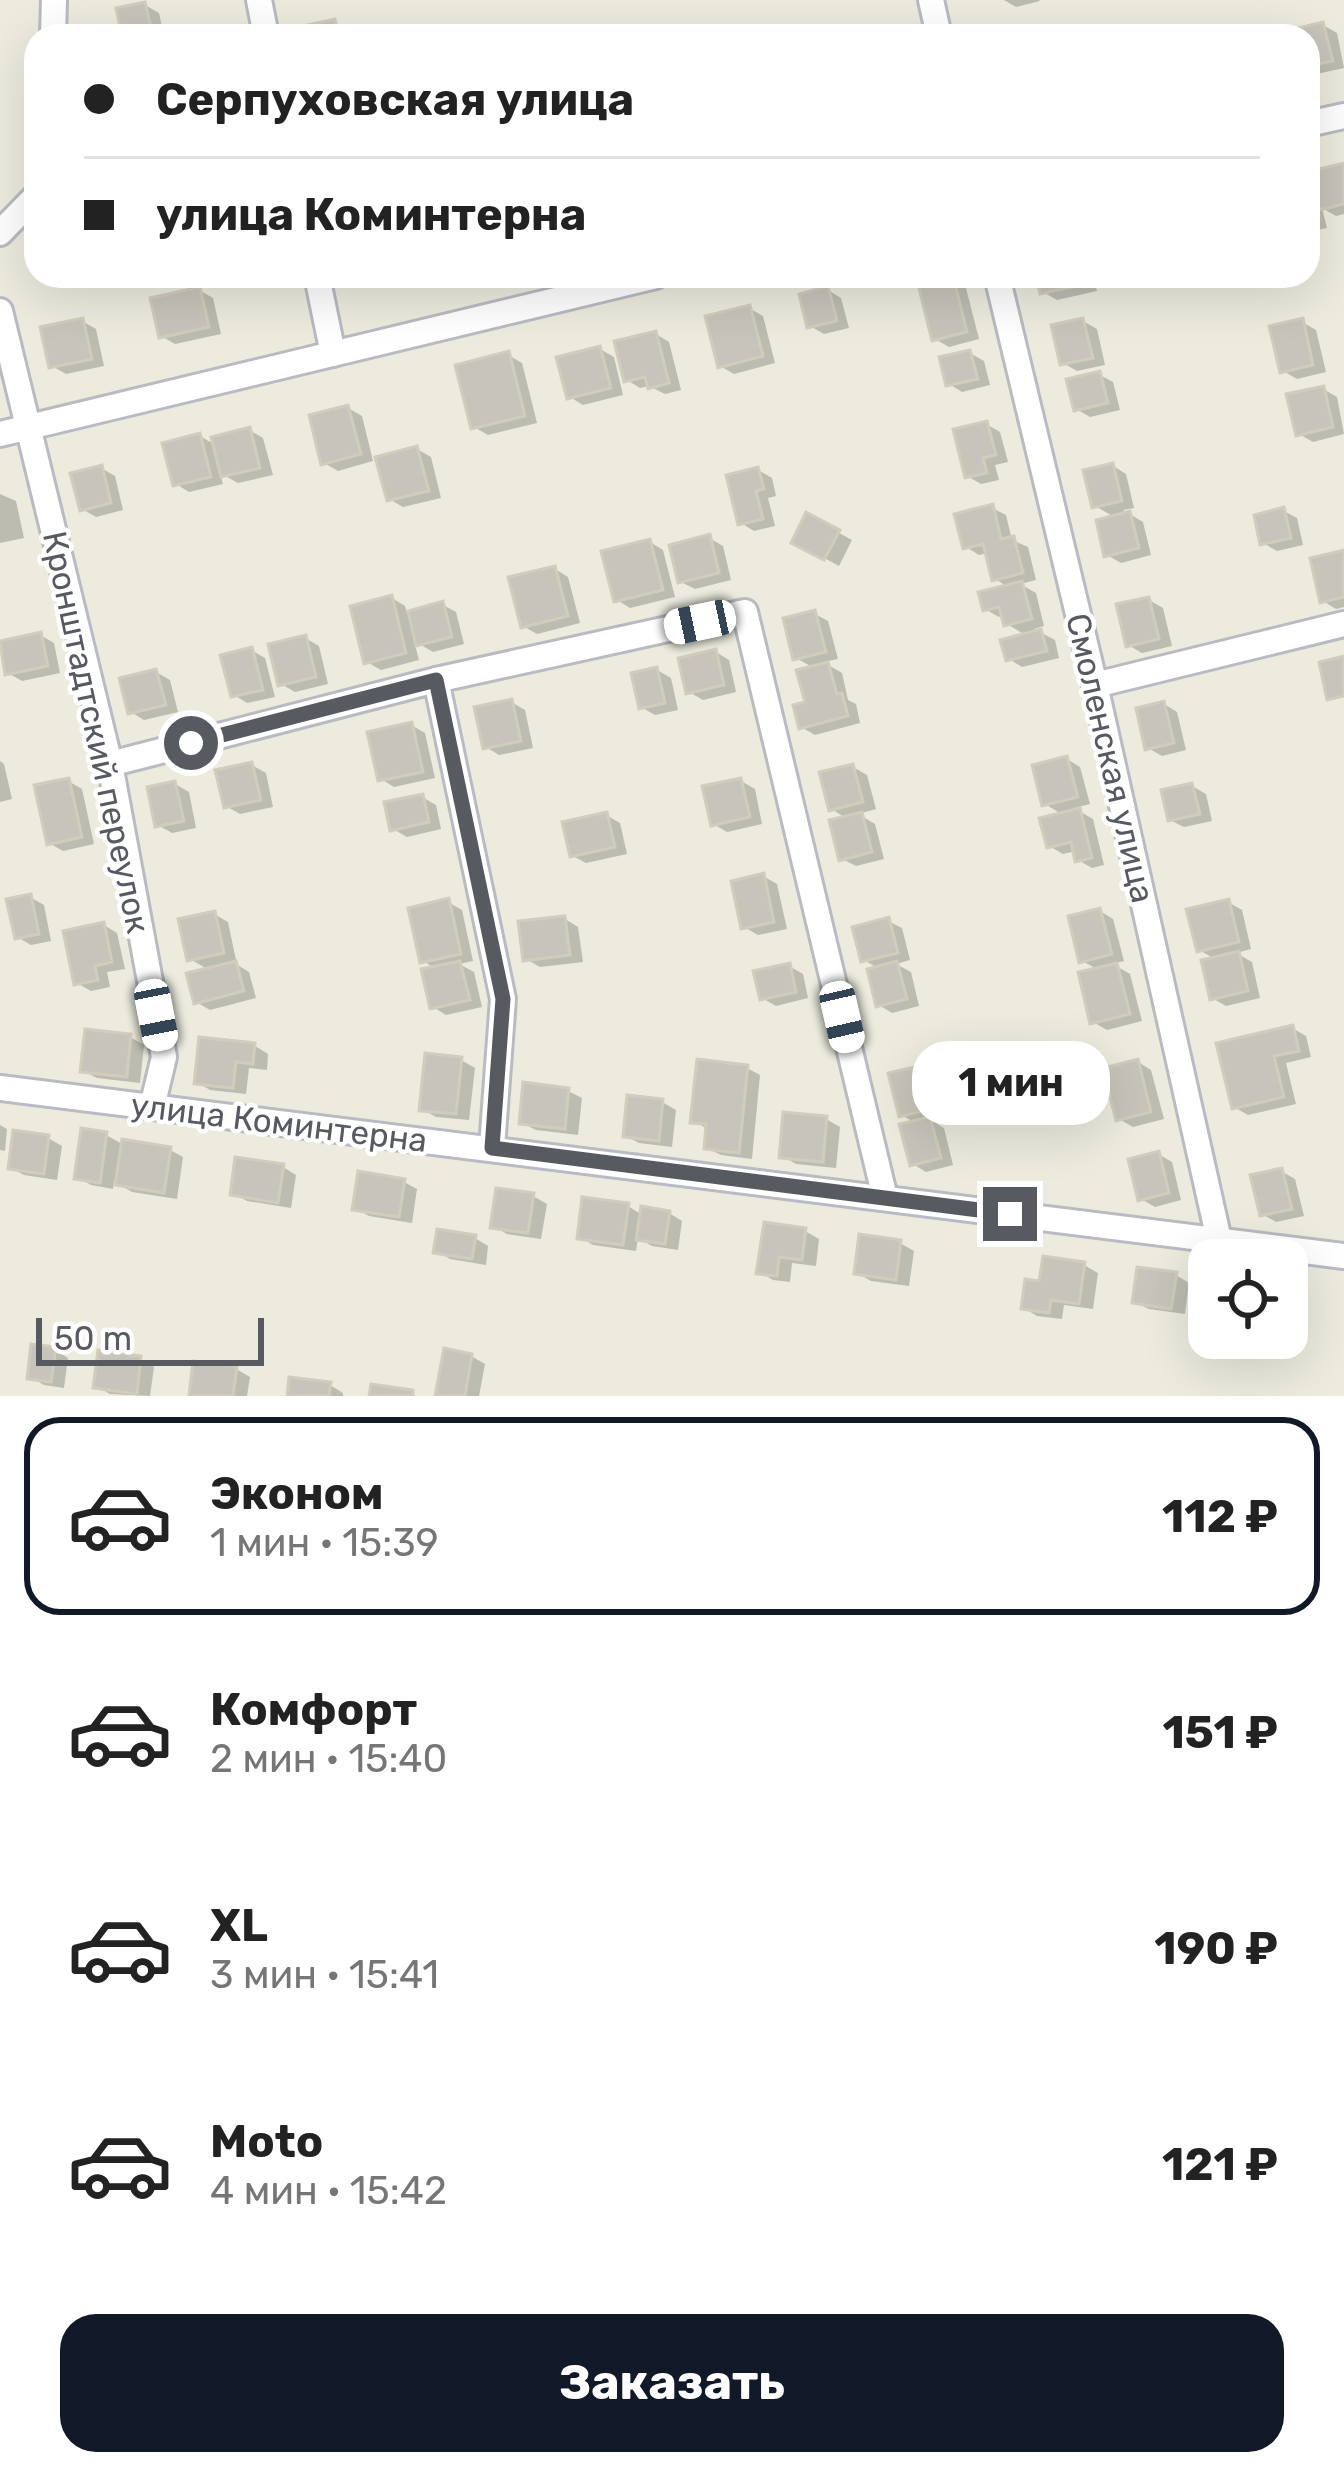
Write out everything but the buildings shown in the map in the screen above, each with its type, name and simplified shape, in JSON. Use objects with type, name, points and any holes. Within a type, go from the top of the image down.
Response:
[{"type":"street","points":[[0,233],[24,208]]},
{"type":"street","points":[[319,288],[333,355]]},
{"type":"street","points":[[0,434],[607,288]]},
{"type":"street","name":"Смоленская улица","points":[[1000,288],[1095,685],[1219,1239]]},
{"type":"street","name":"Кронштадтский переулок","points":[[0,311],[110,764],[164,1057],[152,1107]]},
{"type":"street","points":[[110,764],[436,680],[745,612],[885,1198]]},
{"type":"street","points":[[1095,685],[1344,624]]},
{"type":"street","points":[[436,680],[503,999],[492,1148]]},
{"type":"street","name":"улица Коминтерна","points":[[0,1088],[1211,1239]]},
{"type":"street","name":"улица Коминтерна","points":[[1308,1251],[1344,1256]]},
{"type":"route","points":[[191,743],[436,680],[503,999],[492,1148],[1010,1214]]}]
